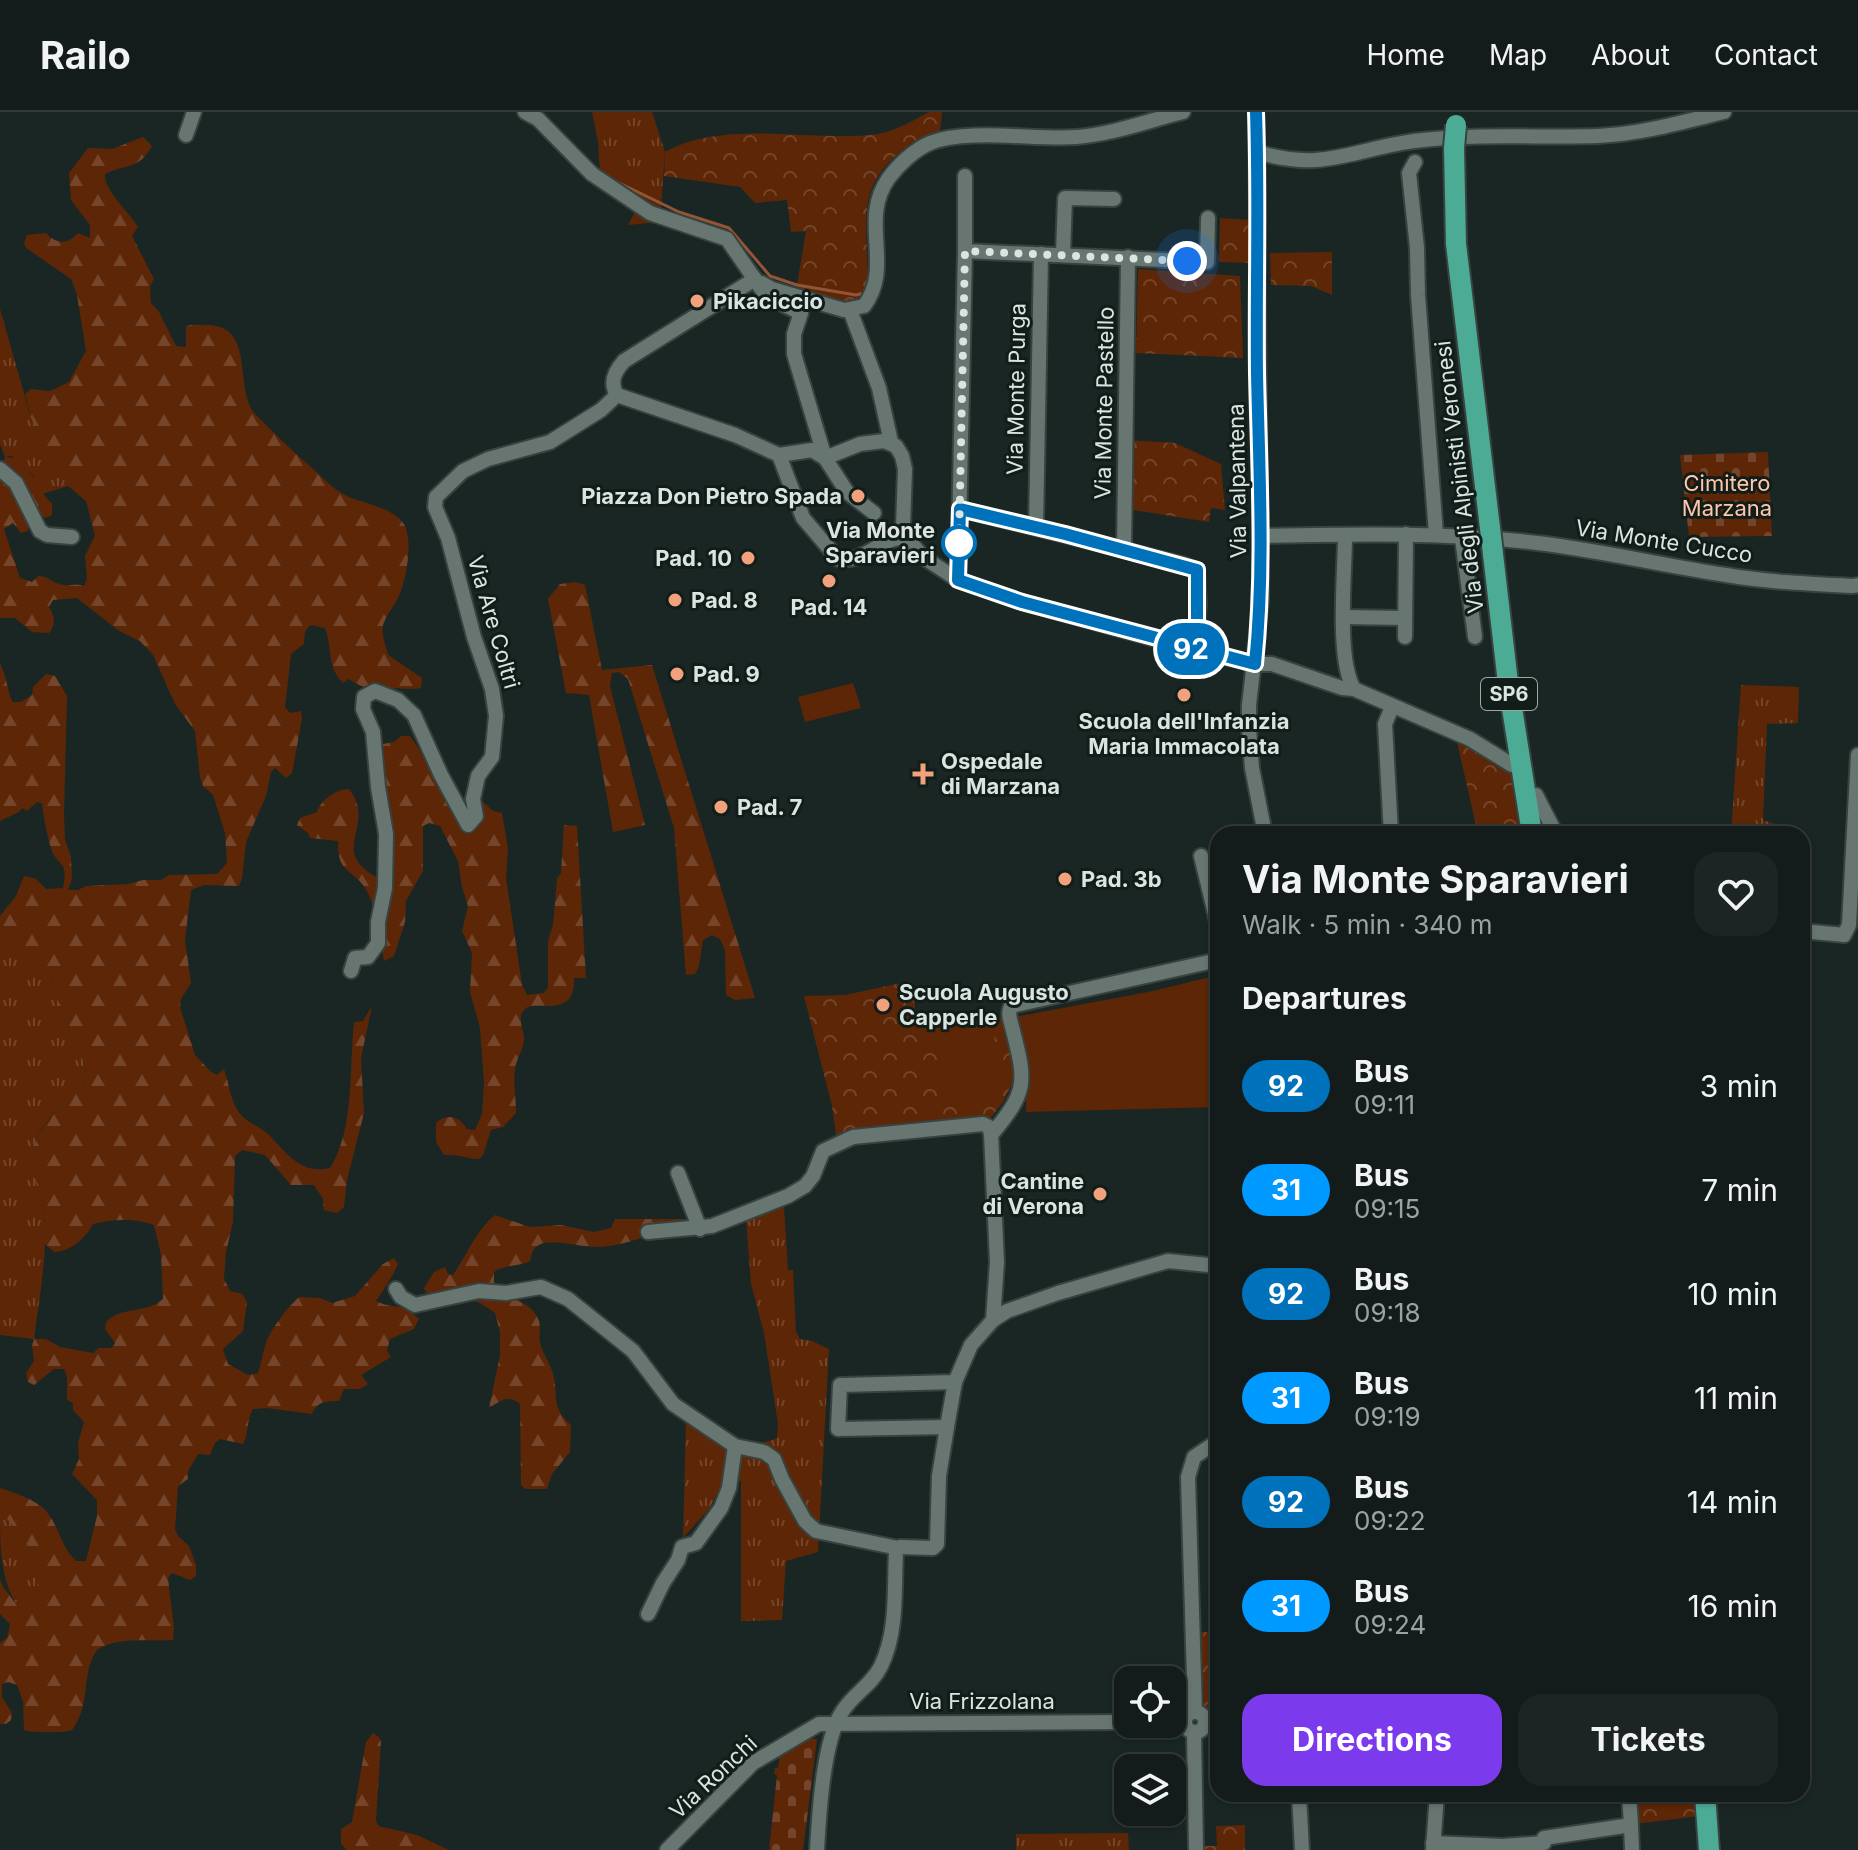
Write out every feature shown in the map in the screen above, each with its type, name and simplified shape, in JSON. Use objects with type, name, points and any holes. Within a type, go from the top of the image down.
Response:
[{"type":"highway","name":"Via degli Alpinisti Veronesi","points":[[1457,119],[1454,148],[1456,244],[1508,683],[1531,826]]},
{"type":"highway","points":[[1706,1802],[1709,1850]]},
{"type":"street","points":[[186,135],[194,112]]},
{"type":"street","points":[[525,112],[538,119],[592,174],[650,213],[727,239],[746,262],[767,297],[801,313],[794,334],[794,354],[825,458],[847,492],[874,513]]},
{"type":"street","points":[[755,279],[772,289],[850,310],[864,306],[874,293],[878,268],[874,221],[878,198],[888,179],[904,161],[929,143],[948,139],[1075,137],[1114,133],[1183,112]]},
{"type":"street","name":"Via Valpantena","points":[[1256,112],[1257,369],[1262,536],[1261,600],[1249,728],[1252,768],[1263,826]]},
{"type":"street","points":[[1257,152],[1293,161],[1335,160],[1414,141],[1638,132],[1724,112]]},
{"type":"street","points":[[1415,162],[1409,173],[1436,534]]},
{"type":"street","points":[[958,580],[965,176]]},
{"type":"street","points":[[1063,254],[1065,198],[1114,199]]},
{"type":"street","points":[[965,251],[1207,262],[1208,218]]},
{"type":"street","name":"Via Monte Purga","points":[[1036,526],[1041,254]]},
{"type":"street","name":"Via Monte Pastello","points":[[1124,549],[1128,257]]},
{"type":"street","points":[[755,279],[624,361],[616,369],[612,385],[617,395],[735,435],[779,455],[812,450],[825,458]]},
{"type":"street","points":[[850,310],[879,388],[891,442],[900,451],[905,469],[903,528],[923,557],[958,580],[1022,602],[1195,650],[1255,664],[1272,664],[1342,688],[1354,689],[1470,739],[1512,765]]},
{"type":"street","name":"Via Are Coltri","points":[[351,971],[355,958],[368,957],[378,943],[378,922],[385,888],[386,834],[373,732],[363,709],[364,697],[375,691],[398,700],[414,715],[468,825],[476,816],[473,799],[478,776],[492,757],[496,716],[492,689],[474,637],[448,538],[435,507],[436,497],[463,471],[488,459],[550,442],[601,410],[617,395]]},
{"type":"street","points":[[825,458],[860,444],[891,442]]},
{"type":"street","points":[[779,455],[803,518],[833,554],[844,560],[860,557],[892,539],[907,538]]},
{"type":"street","points":[[0,469],[16,483],[40,531],[47,535],[72,537]]},
{"type":"street","points":[[960,509],[1036,526],[1197,570],[1199,605],[1195,650]]},
{"type":"street","points":[[1405,637],[1406,534]]},
{"type":"street","name":"Via Monte Cucco","points":[[1262,536],[1436,534],[1548,544],[1780,582],[1858,585]]},
{"type":"street","points":[[1345,536],[1346,672],[1354,689]]},
{"type":"street","points":[[1462,538],[1475,637]]},
{"type":"street","points":[[1344,617],[1405,618]]},
{"type":"street","points":[[1391,826],[1385,724],[1392,707]]},
{"type":"street","points":[[1810,932],[1844,935],[1849,925],[1858,755]]},
{"type":"street","points":[[1536,795],[1552,826]]},
{"type":"street","points":[[1201,856],[1210,893]]},
{"type":"street","points":[[991,1135],[1017,1104],[1022,1082],[1021,1063],[1009,1016],[1011,1006],[1210,962]]},
{"type":"street","points":[[648,1232],[700,1229],[736,1218],[805,1186],[813,1176],[823,1151],[853,1137],[976,1123],[989,1127],[991,1135],[996,1278],[993,1320]]},
{"type":"street","points":[[678,1173],[700,1229]]},
{"type":"street","points":[[396,1289],[401,1297],[415,1305],[479,1291],[506,1293],[541,1287],[568,1299],[633,1351],[673,1404],[735,1446],[764,1452],[774,1459],[805,1521],[816,1531],[898,1548],[936,1546],[939,1476],[955,1382],[971,1345],[993,1320],[1007,1311],[1058,1293],[1168,1261],[1210,1265]]},
{"type":"street","points":[[996,1278],[1007,1311]]},
{"type":"street","points":[[947,1427],[838,1429],[840,1385],[955,1382]]},
{"type":"street","points":[[648,1614],[682,1547],[696,1543],[721,1508],[729,1488],[735,1446]]},
{"type":"street","points":[[1196,1850],[1188,1477],[1194,1457],[1210,1446]]},
{"type":"street","points":[[817,1850],[824,1776],[836,1723],[852,1699],[881,1667],[893,1632],[898,1548]]},
{"type":"street","name":"Via Frizzolana","points":[[836,1723],[1114,1722]]},
{"type":"street","name":"Via Ronchi","points":[[667,1850],[753,1763],[810,1727],[836,1723]]},
{"type":"street","points":[[1299,1802],[1302,1850]]},
{"type":"street","points":[[1436,1802],[1433,1846],[1545,1846],[1544,1838],[1631,1825]]},
{"type":"street","points":[[1630,1802],[1632,1850]]},
{"type":"green space","points":[[592,112],[652,112],[665,152],[660,222],[628,225],[642,199],[600,172]]},
{"type":"green space","points":[[929,112],[942,112],[940,132],[903,150],[875,181],[866,219],[867,296],[851,308],[796,291],[806,231],[791,232],[787,200],[755,203],[740,187],[664,176],[665,152],[689,142],[742,134],[878,134],[898,128]]},
{"type":"green space","points":[[143,137],[152,146],[147,154],[137,163],[105,174],[105,180],[138,227],[132,236],[154,279],[150,286],[151,303],[176,346],[186,347],[186,326],[210,325],[224,329],[239,348],[249,404],[256,415],[338,491],[401,520],[407,534],[408,562],[401,591],[383,625],[383,636],[388,655],[422,678],[421,688],[414,689],[363,687],[348,679],[343,683],[334,670],[325,628],[310,625],[305,632],[304,644],[291,654],[285,707],[290,713],[301,711],[302,719],[292,773],[286,778],[275,768],[271,772],[266,796],[246,842],[239,886],[204,885],[191,890],[185,940],[191,983],[181,999],[180,1007],[195,1055],[217,1075],[224,1069],[233,1101],[241,1115],[268,1134],[302,1165],[330,1168],[338,1152],[350,1097],[354,1022],[363,1021],[372,1006],[361,1058],[364,1113],[347,1180],[344,1207],[337,1213],[324,1210],[323,1199],[314,1185],[291,1185],[265,1155],[242,1150],[235,1156],[233,1222],[224,1279],[230,1291],[242,1294],[247,1302],[243,1331],[223,1349],[228,1364],[248,1375],[258,1373],[270,1334],[299,1297],[320,1298],[332,1303],[355,1296],[383,1264],[394,1258],[398,1264],[376,1301],[407,1310],[419,1319],[414,1329],[390,1339],[387,1351],[391,1357],[361,1375],[368,1384],[360,1389],[344,1389],[339,1401],[320,1404],[312,1414],[253,1409],[243,1444],[220,1439],[210,1455],[198,1454],[188,1471],[188,1479],[178,1486],[175,1529],[189,1546],[196,1565],[196,1576],[190,1580],[172,1573],[168,1578],[173,1640],[124,1641],[97,1650],[89,1669],[82,1710],[72,1730],[33,1732],[24,1730],[23,1701],[17,1685],[8,1682],[2,1684],[2,1697],[12,1713],[11,1720],[0,1724],[0,1643],[7,1638],[10,1624],[0,1614],[0,1579],[20,1609],[28,1607],[38,1581],[33,1556],[0,1511],[0,1488],[31,1500],[46,1511],[76,1561],[86,1561],[97,1516],[97,1500],[72,1474],[79,1459],[78,1443],[84,1422],[73,1410],[73,1403],[67,1400],[64,1369],[54,1369],[34,1385],[28,1382],[26,1373],[34,1361],[34,1339],[46,1339],[60,1347],[93,1353],[99,1348],[112,1348],[115,1343],[105,1329],[106,1322],[119,1314],[149,1307],[163,1299],[161,1255],[154,1225],[132,1220],[100,1222],[93,1224],[82,1239],[66,1250],[54,1252],[45,1244],[44,1214],[32,1168],[32,1150],[38,1135],[66,1094],[82,1090],[86,1073],[83,1060],[68,1032],[70,1015],[60,1009],[50,975],[46,969],[33,969],[25,957],[10,953],[0,943],[0,916],[16,896],[24,876],[36,879],[46,889],[63,888],[64,872],[51,848],[42,803],[37,802],[27,811],[22,808],[0,821],[0,664],[13,702],[21,702],[32,695],[33,687],[46,674],[55,676],[67,696],[64,815],[72,879],[68,890],[161,880],[169,875],[217,874],[227,863],[225,833],[213,795],[203,786],[200,777],[195,731],[175,704],[153,655],[140,641],[119,631],[77,598],[53,600],[49,607],[54,624],[49,633],[32,632],[15,618],[0,618],[0,476],[5,457],[19,459],[52,503],[52,515],[46,518],[30,511],[28,531],[21,533],[13,523],[4,529],[20,578],[32,582],[42,576],[60,584],[84,586],[87,579],[85,556],[95,535],[86,501],[68,486],[50,458],[31,418],[25,394],[31,389],[50,391],[69,382],[86,351],[77,295],[71,279],[26,248],[24,243],[27,235],[46,233],[62,242],[78,233],[90,238],[90,225],[71,200],[69,173],[88,148],[112,149]]},
{"type":"green space","points":[[1220,218],[1251,220],[1250,263],[1219,262]]},
{"type":"green space","points":[[1332,252],[1332,295],[1311,286],[1271,285],[1270,253]]},
{"type":"green space","points":[[1138,269],[1240,276],[1243,358],[1136,353]]},
{"type":"green space","points":[[0,309],[31,418],[68,486],[42,494],[33,475],[11,456],[5,457],[0,444]]},
{"type":"green space","points":[[1126,440],[1175,443],[1221,464],[1225,510],[1211,508],[1209,522],[1127,509]]},
{"type":"green space","name":"Cimitero Marzana","points":[[1768,452],[1772,536],[1689,537],[1680,455]]},
{"type":"green space","points":[[575,582],[585,585],[602,670],[652,665],[755,998],[735,1000],[726,995],[725,950],[720,939],[712,935],[703,940],[695,974],[686,975],[674,828],[628,679],[619,672],[612,673],[610,686],[645,825],[613,832],[589,695],[566,693],[548,599],[560,584]]},
{"type":"green space","points":[[853,683],[861,708],[805,722],[798,697]]},
{"type":"green space","points":[[1741,685],[1799,687],[1798,723],[1767,724],[1763,820],[1782,826],[1732,826]]},
{"type":"green space","points":[[401,736],[410,736],[417,746],[464,828],[480,799],[493,811],[502,813],[508,849],[506,878],[522,985],[527,995],[544,993],[548,987],[548,941],[553,925],[557,879],[561,873],[564,825],[577,826],[586,978],[574,978],[573,991],[562,1004],[530,1007],[522,1012],[524,1043],[514,1075],[516,1113],[503,1127],[491,1130],[479,1159],[444,1155],[436,1142],[436,1123],[444,1118],[457,1119],[467,1129],[475,1130],[482,1114],[484,1083],[480,1028],[470,992],[472,953],[462,931],[468,906],[458,861],[440,826],[429,823],[423,826],[423,871],[406,901],[405,922],[394,956],[384,961],[373,905],[365,888],[343,865],[338,841],[310,838],[297,825],[300,818],[317,812],[330,796],[349,789],[357,803],[359,815],[354,849],[357,860],[366,870],[383,880],[379,754],[383,744],[394,742]]},
{"type":"green space","points":[[1457,742],[1513,769],[1524,826],[1476,826]]},
{"type":"green space","points":[[0,943],[10,953],[25,957],[33,969],[46,969],[50,975],[60,1008],[70,1015],[68,1032],[83,1060],[86,1073],[82,1090],[66,1095],[38,1134],[33,1147],[33,1164],[45,1230],[34,1339],[0,1335]]},
{"type":"green space","points":[[1210,977],[1210,1107],[1026,1112],[1026,1073],[1014,1017]]},
{"type":"green space","points":[[911,981],[918,1027],[1002,1018],[1016,1076],[1003,1102],[989,1120],[836,1135],[832,1106],[804,996],[845,995]]},
{"type":"green space","points":[[993,1028],[1003,1102],[944,1106],[937,1036]]},
{"type":"green space","points":[[783,1190],[788,1270],[793,1270],[796,1332],[800,1339],[829,1349],[818,1552],[786,1561],[782,1620],[741,1621],[741,1481],[725,1479],[709,1509],[683,1538],[686,1418],[742,1442],[765,1442],[777,1438],[778,1424],[764,1333],[751,1284],[745,1205]]},
{"type":"green space","points":[[495,1215],[530,1227],[561,1225],[594,1232],[611,1228],[615,1219],[685,1219],[641,1238],[607,1246],[544,1243],[535,1248],[530,1261],[494,1272],[494,1282],[505,1297],[525,1304],[537,1316],[540,1343],[553,1374],[558,1407],[571,1425],[570,1452],[552,1474],[547,1489],[525,1489],[521,1485],[520,1404],[508,1399],[489,1408],[500,1355],[500,1332],[495,1313],[472,1300],[432,1297],[424,1288],[434,1272],[445,1267],[448,1274],[453,1275],[477,1235]]},
{"type":"green space","points":[[0,1511],[27,1544],[37,1569],[35,1595],[28,1608],[20,1609],[8,1588],[1,1551]]},
{"type":"green space","points":[[1201,1632],[1210,1632],[1210,1715],[1204,1707]]},
{"type":"green space","points":[[373,1733],[381,1742],[378,1826],[417,1835],[449,1850],[347,1850],[341,1844],[341,1829],[352,1822],[366,1742]]},
{"type":"green space","points":[[799,1737],[817,1739],[803,1850],[769,1850],[777,1775],[774,1774],[775,1768],[778,1768],[781,1747]]},
{"type":"green space","points":[[1633,1802],[1698,1802],[1699,1816],[1635,1824]]},
{"type":"green space","points":[[1245,1825],[1245,1850],[1204,1850],[1204,1846],[1217,1846],[1216,1826]]},
{"type":"green space","points":[[1128,1833],[1129,1850],[1016,1850],[1016,1834]]},
{"type":"waterway","points":[[615,181],[679,212],[729,228],[770,276],[797,285],[856,295],[865,293]]},
{"type":"bus line","name":"92","points":[[1197,627],[1197,570],[960,509],[958,580],[1022,602],[1255,664],[1261,600],[1262,536],[1257,369],[1256,112]]},
{"type":"place","name":"Pikaciccio","points":[[697,301]]},
{"type":"place","name":"Piazza Don Pietro Spada","points":[[858,496]]},
{"type":"place","name":"Via Monte Sparavieri","points":[[959,543]]},
{"type":"place","name":"Pad. 10","points":[[748,558]]},
{"type":"place","name":"Pad. 14","points":[[829,581]]},
{"type":"place","name":"Pad. 8","points":[[675,600]]},
{"type":"place","name":"Pad. 9","points":[[677,674]]},
{"type":"place","name":"Scuola dell'Infanzia Maria Immacolata","points":[[1184,695]]},
{"type":"place","name":"Ospedale di Marzana","points":[[923,774]]},
{"type":"place","name":"Pad. 7","points":[[721,807]]},
{"type":"place","name":"Pad. 3b","points":[[1065,879]]},
{"type":"place","name":"Scuola Augusto Capperle","points":[[883,1005]]},
{"type":"place","name":"Cantine di Verona","points":[[1100,1194]]},
{"type":"route","points":[[959,543],[965,251],[1187,261]]}]
